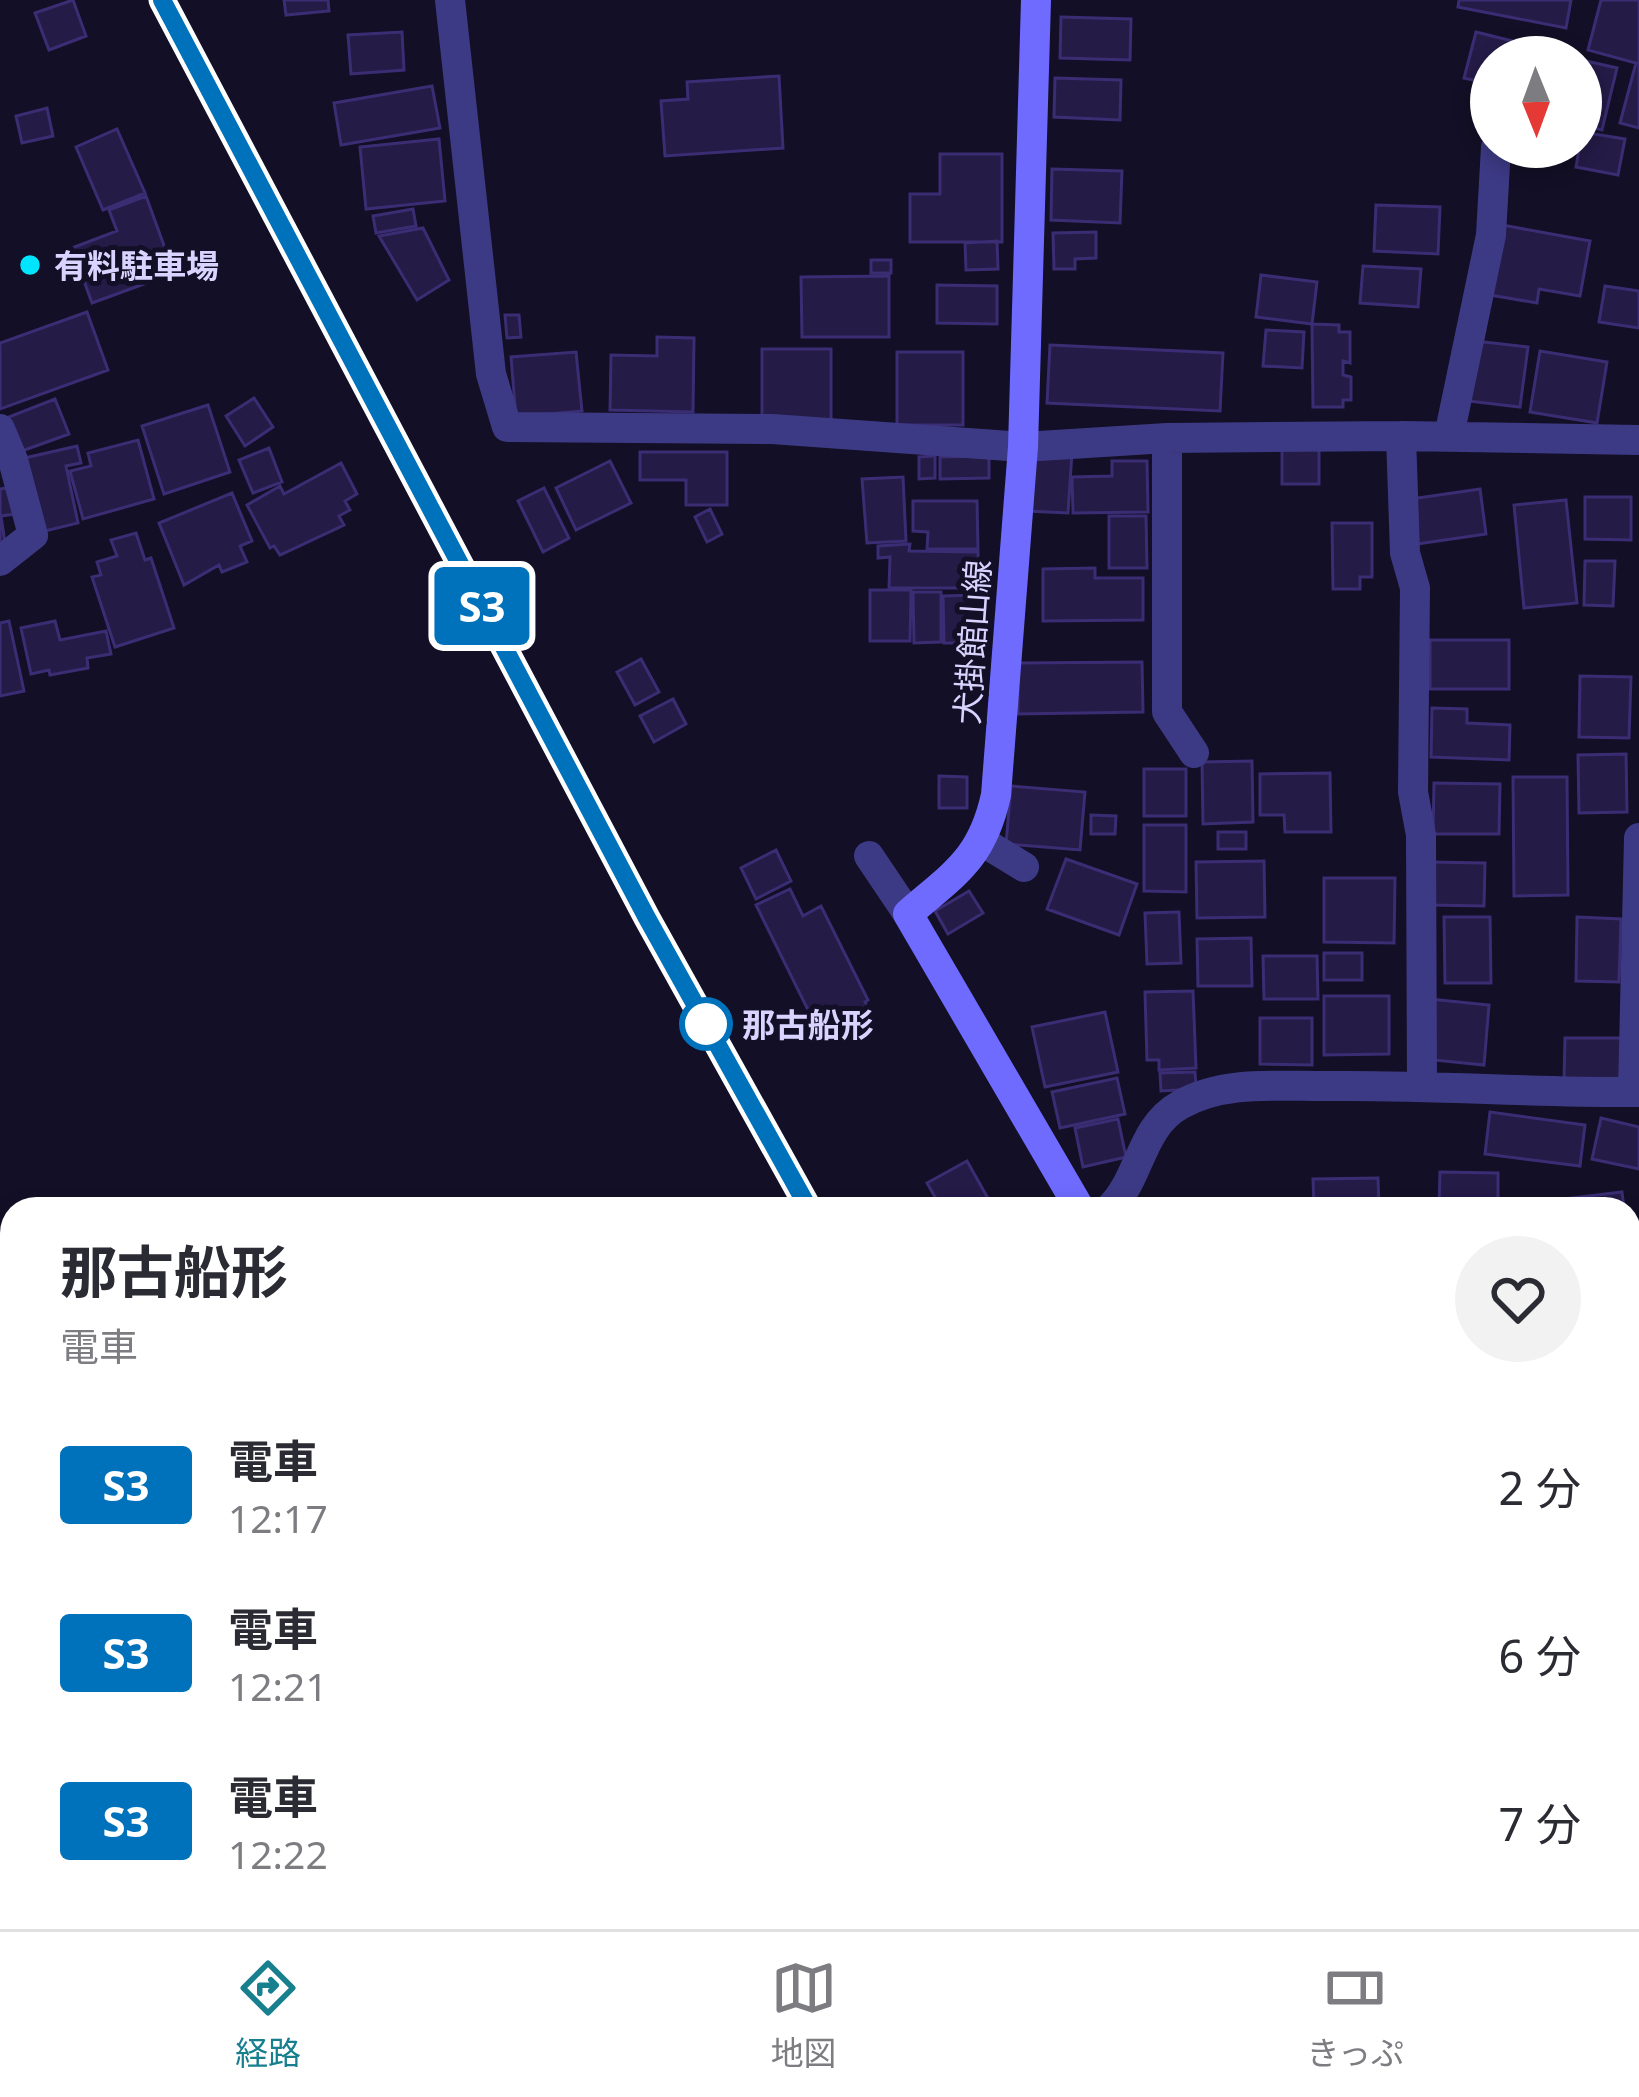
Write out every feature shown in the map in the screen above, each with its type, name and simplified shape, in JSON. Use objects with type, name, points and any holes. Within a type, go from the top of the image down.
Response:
[{"type":"main road","name":"犬掛館山線","points":[[983,842],[996,795],[1023,447],[1036,0]]},
{"type":"main road","points":[[983,842],[908,914],[1073,1197]]},
{"type":"street","points":[[450,0],[491,374],[507,427],[772,429],[1023,447],[1167,438],[1639,440]]},
{"type":"street","points":[[1449,436],[1491,236],[1495,168]]},
{"type":"street","points":[[0,429],[33,535],[0,560]]},
{"type":"street","points":[[1401,436],[1406,553],[1415,588],[1413,792],[1421,835],[1422,1085]]},
{"type":"street","points":[[1167,438],[1167,712],[1194,753]]},
{"type":"street","points":[[1121,1197],[1151,1130],[1177,1106],[1216,1089],[1422,1085],[1636,1092],[1639,838]]},
{"type":"street","points":[[983,842],[1024,867]]},
{"type":"street","points":[[869,856],[908,914]]},
{"type":"building","points":[[73,0],[86,36],[49,50],[35,13]]},
{"type":"building","points":[[284,0],[328,0],[329,11],[286,15]]},
{"type":"building","points":[[1459,0],[1571,0],[1566,28],[1458,7]]},
{"type":"building","points":[[1601,0],[1639,0],[1639,128],[1620,123],[1636,63],[1602,54],[1602,36],[1592,36]]},
{"type":"building","points":[[1061,17],[1131,19],[1130,60],[1060,58]]},
{"type":"building","points":[[402,32],[404,70],[351,74],[348,35]]},
{"type":"building","points":[[1602,65],[1617,68],[1602,130]]},
{"type":"building","points":[[779,76],[783,148],[665,156],[661,101],[688,99],[687,82]]},
{"type":"building","points":[[1055,78],[1121,80],[1120,120],[1054,117]]},
{"type":"building","points":[[432,86],[440,128],[341,145],[334,103]]},
{"type":"building","points":[[47,108],[53,136],[22,143],[16,116]]},
{"type":"building","points":[[117,129],[145,193],[103,210],[76,147]]},
{"type":"building","points":[[1602,135],[1625,139],[1618,175],[1581,168],[1602,168]]},
{"type":"building","points":[[439,139],[445,201],[366,209],[360,147]]},
{"type":"building","points":[[940,154],[1002,154],[1002,242],[910,242],[910,194],[940,194]]},
{"type":"building","points":[[1052,169],[1122,171],[1120,223],[1051,220]]},
{"type":"building","points":[[146,196],[174,273],[92,303],[72,248],[117,231],[109,210]]},
{"type":"building","points":[[1376,205],[1440,207],[1438,254],[1374,251]]},
{"type":"building","points":[[413,209],[416,226],[376,233],[373,216]]},
{"type":"building","points":[[1502,225],[1590,241],[1580,296],[1539,289],[1537,303],[1490,295]]},
{"type":"building","points":[[423,228],[449,280],[417,300],[379,236]]},
{"type":"building","points":[[1096,232],[1096,258],[1075,259],[1075,269],[1054,269],[1053,233]]},
{"type":"building","points":[[997,241],[998,269],[966,270],[965,243]]},
{"type":"building","points":[[871,260],[891,260],[891,273],[871,273]]},
{"type":"building","points":[[1363,266],[1421,269],[1418,307],[1360,303]]},
{"type":"building","points":[[1261,275],[1317,282],[1312,324],[1256,317]]},
{"type":"building","points":[[889,276],[889,337],[802,337],[801,277]]},
{"type":"building","points":[[937,285],[997,286],[997,324],[937,323]]},
{"type":"building","points":[[1605,286],[1639,291],[1639,328],[1599,322]]},
{"type":"building","points":[[87,312],[108,370],[0,409],[0,343]]},
{"type":"building","points":[[505,315],[519,315],[521,337],[507,338]]},
{"type":"building","points":[[1312,324],[1339,325],[1339,332],[1350,332],[1350,363],[1343,361],[1343,375],[1351,377],[1351,400],[1343,400],[1343,407],[1313,407]]},
{"type":"building","points":[[1266,330],[1304,332],[1302,368],[1263,366]]},
{"type":"building","points":[[657,337],[694,338],[693,412],[610,410],[611,355],[657,356]]},
{"type":"building","points":[[1475,341],[1528,347],[1520,407],[1468,401]]},
{"type":"building","points":[[1050,345],[1223,353],[1220,411],[1047,403]]},
{"type":"building","points":[[762,349],[831,349],[831,420],[762,420]]},
{"type":"building","points":[[1540,351],[1607,362],[1597,423],[1530,412]]},
{"type":"building","points":[[576,352],[582,411],[516,417],[511,357]]},
{"type":"building","points":[[897,352],[963,352],[963,425],[897,425]]},
{"type":"building","points":[[254,398],[273,427],[245,446],[226,416]]},
{"type":"building","points":[[55,399],[69,434],[19,452],[6,418]]},
{"type":"building","points":[[208,405],[230,472],[164,494],[142,426]]},
{"type":"building","points":[[138,440],[154,499],[83,519],[70,471],[91,466],[88,453]]},
{"type":"building","points":[[1282,442],[1319,443],[1319,484],[1282,484]]},
{"type":"building","points":[[77,446],[81,463],[66,466],[78,523],[41,532],[25,458]]},
{"type":"building","points":[[269,448],[282,482],[253,493],[239,460]]},
{"type":"building","points":[[1031,450],[1072,452],[1068,513],[1027,511]]},
{"type":"building","points":[[640,452],[727,452],[727,505],[686,505],[686,480],[640,480]]},
{"type":"building","points":[[935,456],[935,478],[919,479],[919,457]]},
{"type":"building","points":[[989,456],[989,478],[940,479],[940,457]]},
{"type":"building","points":[[610,461],[631,503],[576,530],[556,488]]},
{"type":"building","points":[[1112,461],[1147,461],[1148,512],[1073,513],[1072,477],[1112,476]]},
{"type":"building","points":[[341,463],[357,494],[345,501],[350,510],[339,516],[344,525],[280,555],[274,546],[270,548],[247,505],[280,486],[284,494]]},
{"type":"building","points":[[903,477],[906,541],[867,543],[862,479]]},
{"type":"building","points":[[12,487],[16,514],[1,516],[5,543],[0,544],[0,489]]},
{"type":"building","points":[[544,488],[569,538],[543,552],[518,501]]},
{"type":"building","points":[[1480,489],[1486,534],[1417,544],[1411,499]]},
{"type":"building","points":[[232,493],[252,541],[240,546],[247,562],[222,572],[219,565],[184,585],[159,523]]},
{"type":"building","points":[[1585,497],[1631,497],[1631,540],[1585,539]]},
{"type":"building","points":[[1566,500],[1577,603],[1524,608],[1514,505]]},
{"type":"building","points":[[913,501],[977,501],[978,549],[927,549],[928,532],[913,531]]},
{"type":"building","points":[[710,509],[722,534],[707,542],[695,517]]},
{"type":"building","points":[[1109,516],[1146,516],[1147,568],[1109,568]]},
{"type":"building","points":[[1332,523],[1372,523],[1372,577],[1360,577],[1360,589],[1333,589]]},
{"type":"building","points":[[136,533],[145,560],[151,558],[174,628],[115,647],[92,577],[101,575],[97,562],[117,556],[111,540]]},
{"type":"building","points":[[910,544],[909,551],[978,552],[979,588],[889,588],[890,557],[878,558],[878,546]]},
{"type":"building","points":[[1585,561],[1615,561],[1613,606],[1584,605]]},
{"type":"building","points":[[1095,568],[1095,578],[1143,578],[1143,620],[1043,621],[1043,569]]},
{"type":"building","points":[[870,590],[911,590],[910,641],[870,641]]},
{"type":"building","points":[[913,592],[941,592],[941,642],[914,643]]},
{"type":"building","points":[[979,595],[979,615],[964,615],[964,643],[944,643],[943,596]]},
{"type":"building","points":[[9,621],[24,691],[0,696],[0,623]]},
{"type":"building","points":[[55,621],[60,640],[106,631],[111,654],[87,658],[88,668],[31,674],[21,628]]},
{"type":"building","points":[[1430,640],[1509,640],[1509,689],[1430,689]]},
{"type":"building","points":[[641,659],[659,692],[635,705],[617,672]]},
{"type":"building","points":[[1142,662],[1143,712],[1018,714],[1018,663]]},
{"type":"building","points":[[1580,676],[1631,677],[1629,738],[1579,737]]},
{"type":"building","points":[[673,699],[686,724],[654,742],[640,716]]},
{"type":"building","points":[[1432,708],[1467,709],[1467,723],[1510,725],[1509,760],[1431,757]]},
{"type":"building","points":[[1626,754],[1627,812],[1579,813],[1578,755]]},
{"type":"building","points":[[1252,761],[1253,822],[1203,824],[1202,762]]},
{"type":"building","points":[[1144,769],[1186,769],[1186,816],[1144,816]]},
{"type":"building","points":[[1330,773],[1331,832],[1285,832],[1284,815],[1260,815],[1260,774]]},
{"type":"building","points":[[939,776],[967,777],[967,808],[939,808]]},
{"type":"building","points":[[1513,777],[1567,777],[1568,895],[1514,896]]},
{"type":"building","points":[[1434,783],[1500,784],[1499,834],[1433,834]]},
{"type":"building","points":[[1011,786],[1085,792],[1080,850],[1006,844]]},
{"type":"building","points":[[1091,815],[1116,816],[1115,834],[1091,834]]},
{"type":"building","points":[[1144,825],[1186,825],[1186,892],[1144,891]]},
{"type":"building","points":[[1218,832],[1246,832],[1246,849],[1218,849]]},
{"type":"building","points":[[776,850],[791,881],[756,899],[741,868]]},
{"type":"building","points":[[1066,859],[1137,884],[1119,935],[1047,909]]},
{"type":"building","points":[[1264,861],[1265,917],[1197,918],[1196,862]]},
{"type":"building","points":[[1429,862],[1485,863],[1484,906],[1428,905]]},
{"type":"building","points":[[1324,878],[1395,878],[1394,943],[1324,942]]},
{"type":"building","points":[[790,889],[803,916],[821,906],[868,1000],[875,1022],[843,1038],[832,1016],[815,1024],[756,905]]},
{"type":"building","points":[[969,891],[983,913],[948,934],[935,911]]},
{"type":"building","points":[[1179,912],[1181,963],[1147,964],[1145,913]]},
{"type":"building","points":[[1444,917],[1490,917],[1491,983],[1445,983]]},
{"type":"building","points":[[1577,917],[1621,919],[1619,982],[1576,981]]},
{"type":"building","points":[[1251,938],[1252,986],[1198,986],[1197,939]]},
{"type":"building","points":[[1324,953],[1362,953],[1362,980],[1324,980]]},
{"type":"building","points":[[1263,956],[1317,956],[1318,999],[1264,999]]},
{"type":"building","points":[[1193,991],[1196,1068],[1159,1070],[1159,1060],[1147,1060],[1145,992]]},
{"type":"building","points":[[1324,996],[1389,996],[1389,1054],[1324,1055]]},
{"type":"building","points":[[1430,999],[1489,1005],[1484,1065],[1424,1059]]},
{"type":"building","points":[[1105,1012],[1118,1072],[1045,1087],[1032,1027]]},
{"type":"building","points":[[1260,1018],[1312,1018],[1312,1065],[1260,1064]]},
{"type":"building","points":[[1565,1038],[1623,1038],[1623,1079],[1564,1080]]},
{"type":"building","points":[[1195,1072],[1196,1089],[1161,1091],[1160,1073]]},
{"type":"building","points":[[1117,1078],[1125,1114],[1060,1128],[1052,1092]]},
{"type":"building","points":[[1490,1112],[1585,1125],[1580,1166],[1485,1154]]},
{"type":"building","points":[[1601,1118],[1639,1127],[1639,1169],[1592,1159]]},
{"type":"building","points":[[1118,1119],[1126,1157],[1083,1167],[1075,1128]]},
{"type":"building","points":[[967,1161],[987,1197],[935,1197],[927,1183]]},
{"type":"building","points":[[1440,1172],[1498,1173],[1498,1197],[1439,1197]]},
{"type":"building","points":[[1378,1178],[1379,1197],[1314,1197],[1313,1179]]},
{"type":"building","points":[[1622,1192],[1623,1197],[1580,1197]]},
{"type":"railway","points":[[162,0],[647,918],[802,1197]]},
{"type":"train","name":"S3","points":[[162,0],[647,918],[802,1197]]},
{"type":"place","name":"有料駐車場","points":[[30,265]]},
{"type":"place","name":"那古船形","points":[[706,1024]]}]
